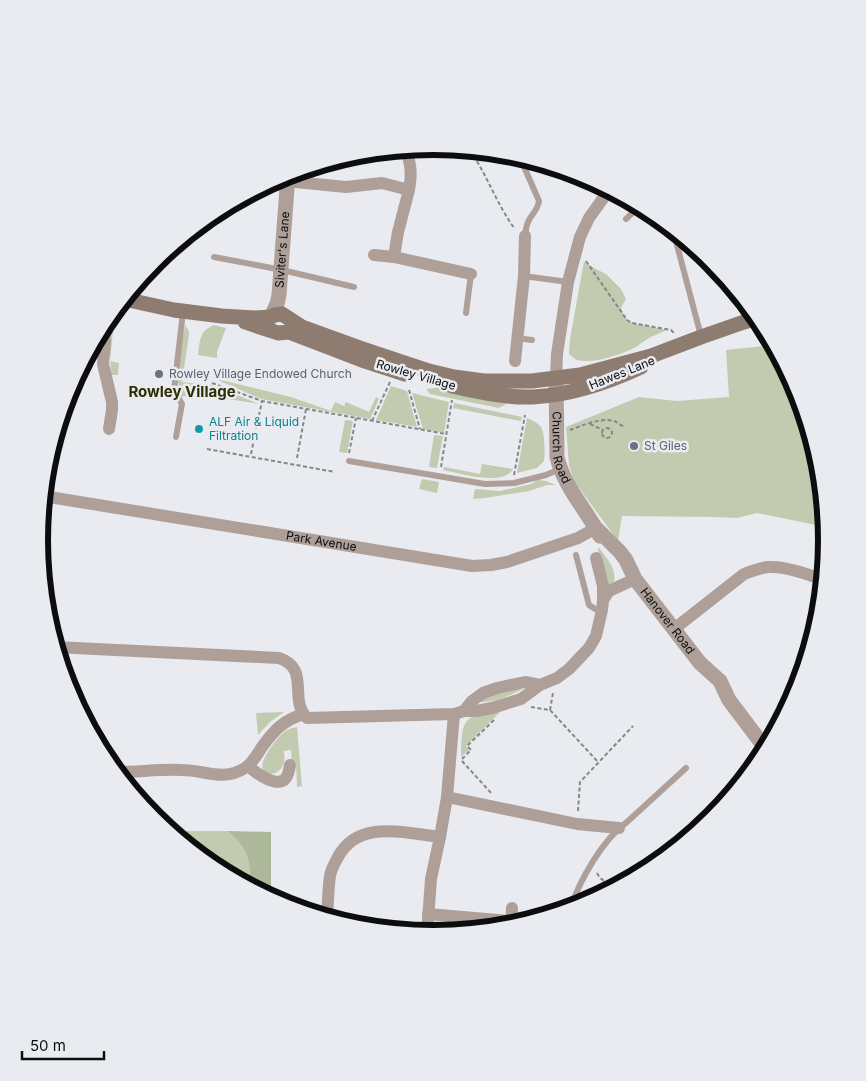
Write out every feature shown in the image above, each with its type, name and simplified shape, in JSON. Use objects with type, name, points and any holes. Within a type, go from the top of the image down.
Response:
[{"type":"main road","name":"Rowley Village","points":[[131,301],[174,310],[254,318],[302,327],[360,348],[454,377],[484,381],[556,379]]},
{"type":"main road","name":"Hawes Lane","points":[[556,379],[632,362],[750,320]]},
{"type":"main road","name":"Rowley Village","points":[[280,323],[289,332],[362,360],[409,375],[469,390],[532,397],[555,395]]},
{"type":"main road","name":"Hawes Lane","points":[[555,395],[594,386],[623,375],[686,343]]},
{"type":"street","points":[[394,257],[411,178],[411,164],[408,156]]},
{"type":"street","points":[[296,180],[346,188],[382,184],[409,190]]},
{"type":"street","name":"Siviter's Lane","points":[[280,323],[277,304],[282,270],[284,185]]},
{"type":"street","points":[[556,379],[557,354],[568,282],[580,237],[589,218],[605,196]]},
{"type":"street","points":[[515,361],[524,276],[525,236]]},
{"type":"street","points":[[374,255],[394,257],[471,274]]},
{"type":"street","points":[[105,339],[103,364],[112,402],[110,429]]},
{"type":"street","name":"Church Road","points":[[556,379],[557,457],[568,486],[584,509]]},
{"type":"street","name":"Park Avenue","points":[[50,497],[472,566],[507,562],[578,538],[596,528]]},
{"type":"street","name":"Hanover Road","points":[[584,509],[611,557],[618,566],[635,579],[700,663],[712,688],[729,700],[761,743]]},
{"type":"street","points":[[63,646],[279,658],[292,665],[297,675],[300,706],[307,718],[476,711],[521,699],[540,685],[557,678],[569,669],[589,648],[596,636],[603,605],[603,586],[596,558]]},
{"type":"street","points":[[674,629],[744,574],[755,569],[768,567],[785,569],[817,578]]},
{"type":"street","points":[[603,605],[610,591],[635,579]]},
{"type":"street","points":[[427,926],[431,879],[447,797],[459,712],[483,693],[497,688],[525,682],[540,685]]},
{"type":"street","points":[[125,772],[182,770],[218,776],[237,772],[248,766],[281,724],[303,714]]},
{"type":"street","points":[[248,766],[257,774],[269,780],[279,782],[285,780],[290,764]]},
{"type":"street","points":[[447,797],[577,824],[620,828]]},
{"type":"street","points":[[328,911],[331,874],[334,864],[349,843],[361,836],[374,832],[388,831],[440,837]]},
{"type":"street","points":[[428,914],[509,919]]},
{"type":"lane","points":[[524,166],[540,201],[536,212],[529,220],[525,236]]},
{"type":"lane","points":[[626,219],[634,212]]},
{"type":"lane","points":[[676,242],[701,337]]},
{"type":"lane","points":[[214,257],[282,270],[354,287]]},
{"type":"lane","points":[[466,313],[471,274]]},
{"type":"lane","points":[[524,276],[568,282]]},
{"type":"lane","points":[[176,437],[182,404],[174,390],[183,310]]},
{"type":"lane","points":[[517,338],[532,340]]},
{"type":"lane","points":[[349,457],[485,484],[503,484],[528,480],[560,469]]},
{"type":"lane","points":[[576,554],[589,605],[595,609],[603,605]]},
{"type":"lane","points":[[573,900],[579,885],[605,845],[620,828],[686,768]]},
{"type":"path","points":[[475,157],[514,229],[525,236]]},
{"type":"path","points":[[585,260],[627,320],[632,323],[671,330],[686,343]]},
{"type":"path","points":[[372,421],[390,382]]},
{"type":"path","points":[[212,383],[262,401],[446,434]]},
{"type":"path","points":[[409,390],[420,430]]},
{"type":"path","points":[[439,476],[452,400]]},
{"type":"path","points":[[251,454],[262,401]]},
{"type":"path","points":[[297,458],[306,409]]},
{"type":"path","points":[[514,475],[525,415]]},
{"type":"path","points":[[349,457],[356,418]]},
{"type":"path","points":[[565,431],[589,423],[606,420],[614,421],[624,427]]},
{"type":"path","points":[[589,423],[603,430],[610,429],[611,437]]},
{"type":"path","points":[[603,430],[604,437],[614,439]]},
{"type":"path","points":[[207,449],[335,472]]},
{"type":"path","points":[[550,710],[557,678]]},
{"type":"path","points":[[528,707],[550,710],[598,763]]},
{"type":"path","points":[[494,721],[467,746],[471,750],[460,758],[495,797]]},
{"type":"path","points":[[577,824],[580,782],[633,726]]},
{"type":"path","points":[[591,865],[600,878],[608,884]]},
{"type":"green space","points":[[314,174],[313,178],[306,176]]},
{"type":"green space","points":[[584,261],[606,274],[621,289],[626,299],[621,308],[628,320],[632,323],[667,330],[615,356],[581,361],[570,355],[570,339]]},
{"type":"green space","points":[[114,324],[110,360],[109,332]]},
{"type":"green space","points":[[185,325],[189,335],[182,382],[212,385],[259,404],[197,394],[180,397],[178,370]]},
{"type":"green space","points":[[214,325],[226,328],[217,352],[217,358],[198,355],[203,333]]},
{"type":"green space","points":[[766,346],[779,370],[798,417],[805,441],[815,490],[818,525],[757,513],[737,518],[622,516],[618,541],[574,481],[569,465],[566,427],[639,397],[677,401],[729,397],[726,350]]},
{"type":"green space","points":[[110,361],[119,363],[118,375],[111,375]]},
{"type":"green space","points":[[213,378],[291,397],[331,411],[335,402],[344,406],[346,402],[369,412],[376,397],[379,399],[370,419],[261,399]]},
{"type":"green space","points":[[391,386],[407,391],[417,427],[376,420]]},
{"type":"green space","points":[[443,387],[481,395],[517,398],[499,408],[430,394],[426,389]]},
{"type":"green space","points":[[412,393],[449,402],[444,433],[423,429]]},
{"type":"green space","points":[[454,403],[522,417],[521,421],[453,408]]},
{"type":"green space","points":[[527,418],[541,427],[544,461],[537,468],[517,473]]},
{"type":"green space","points":[[345,420],[353,421],[347,453],[339,452]]},
{"type":"green space","points":[[434,435],[443,436],[437,468],[429,467]]},
{"type":"green space","points":[[482,464],[513,469],[508,474],[491,478],[443,470],[444,467],[480,474]]},
{"type":"green space","points":[[422,479],[439,482],[437,493],[419,489]]},
{"type":"green space","points":[[538,480],[556,485],[473,499],[475,489],[500,491],[531,484]]},
{"type":"green space","points":[[598,547],[614,572],[614,582],[608,585],[598,555]]},
{"type":"green space","points":[[522,687],[521,690],[501,699],[480,702],[481,697]]},
{"type":"green space","points":[[502,710],[466,746],[469,750],[461,757],[461,742],[466,722],[477,715]]},
{"type":"green space","points":[[284,712],[270,722],[258,735],[256,713]]},
{"type":"green space","points":[[297,727],[302,786],[297,787],[296,762],[292,762],[291,750],[284,751],[283,766],[275,773],[266,773],[262,766],[269,750],[280,736],[288,730]]},
{"type":"green space","points":[[180,831],[228,831],[245,850],[250,869],[250,879],[219,861]]},
{"type":"green space","points":[[228,831],[271,832],[271,890],[250,879],[249,862],[241,845]]},
{"type":"place","name":"Rowley Village Endowed Church","points":[[159,374]]},
{"type":"place","name":"ALF Air & Liquid Filtration","points":[[199,429]]},
{"type":"place","name":"St Giles","points":[[634,446]]},
{"type":"district","name":"Rowley Village","points":[[182,392]]}]
